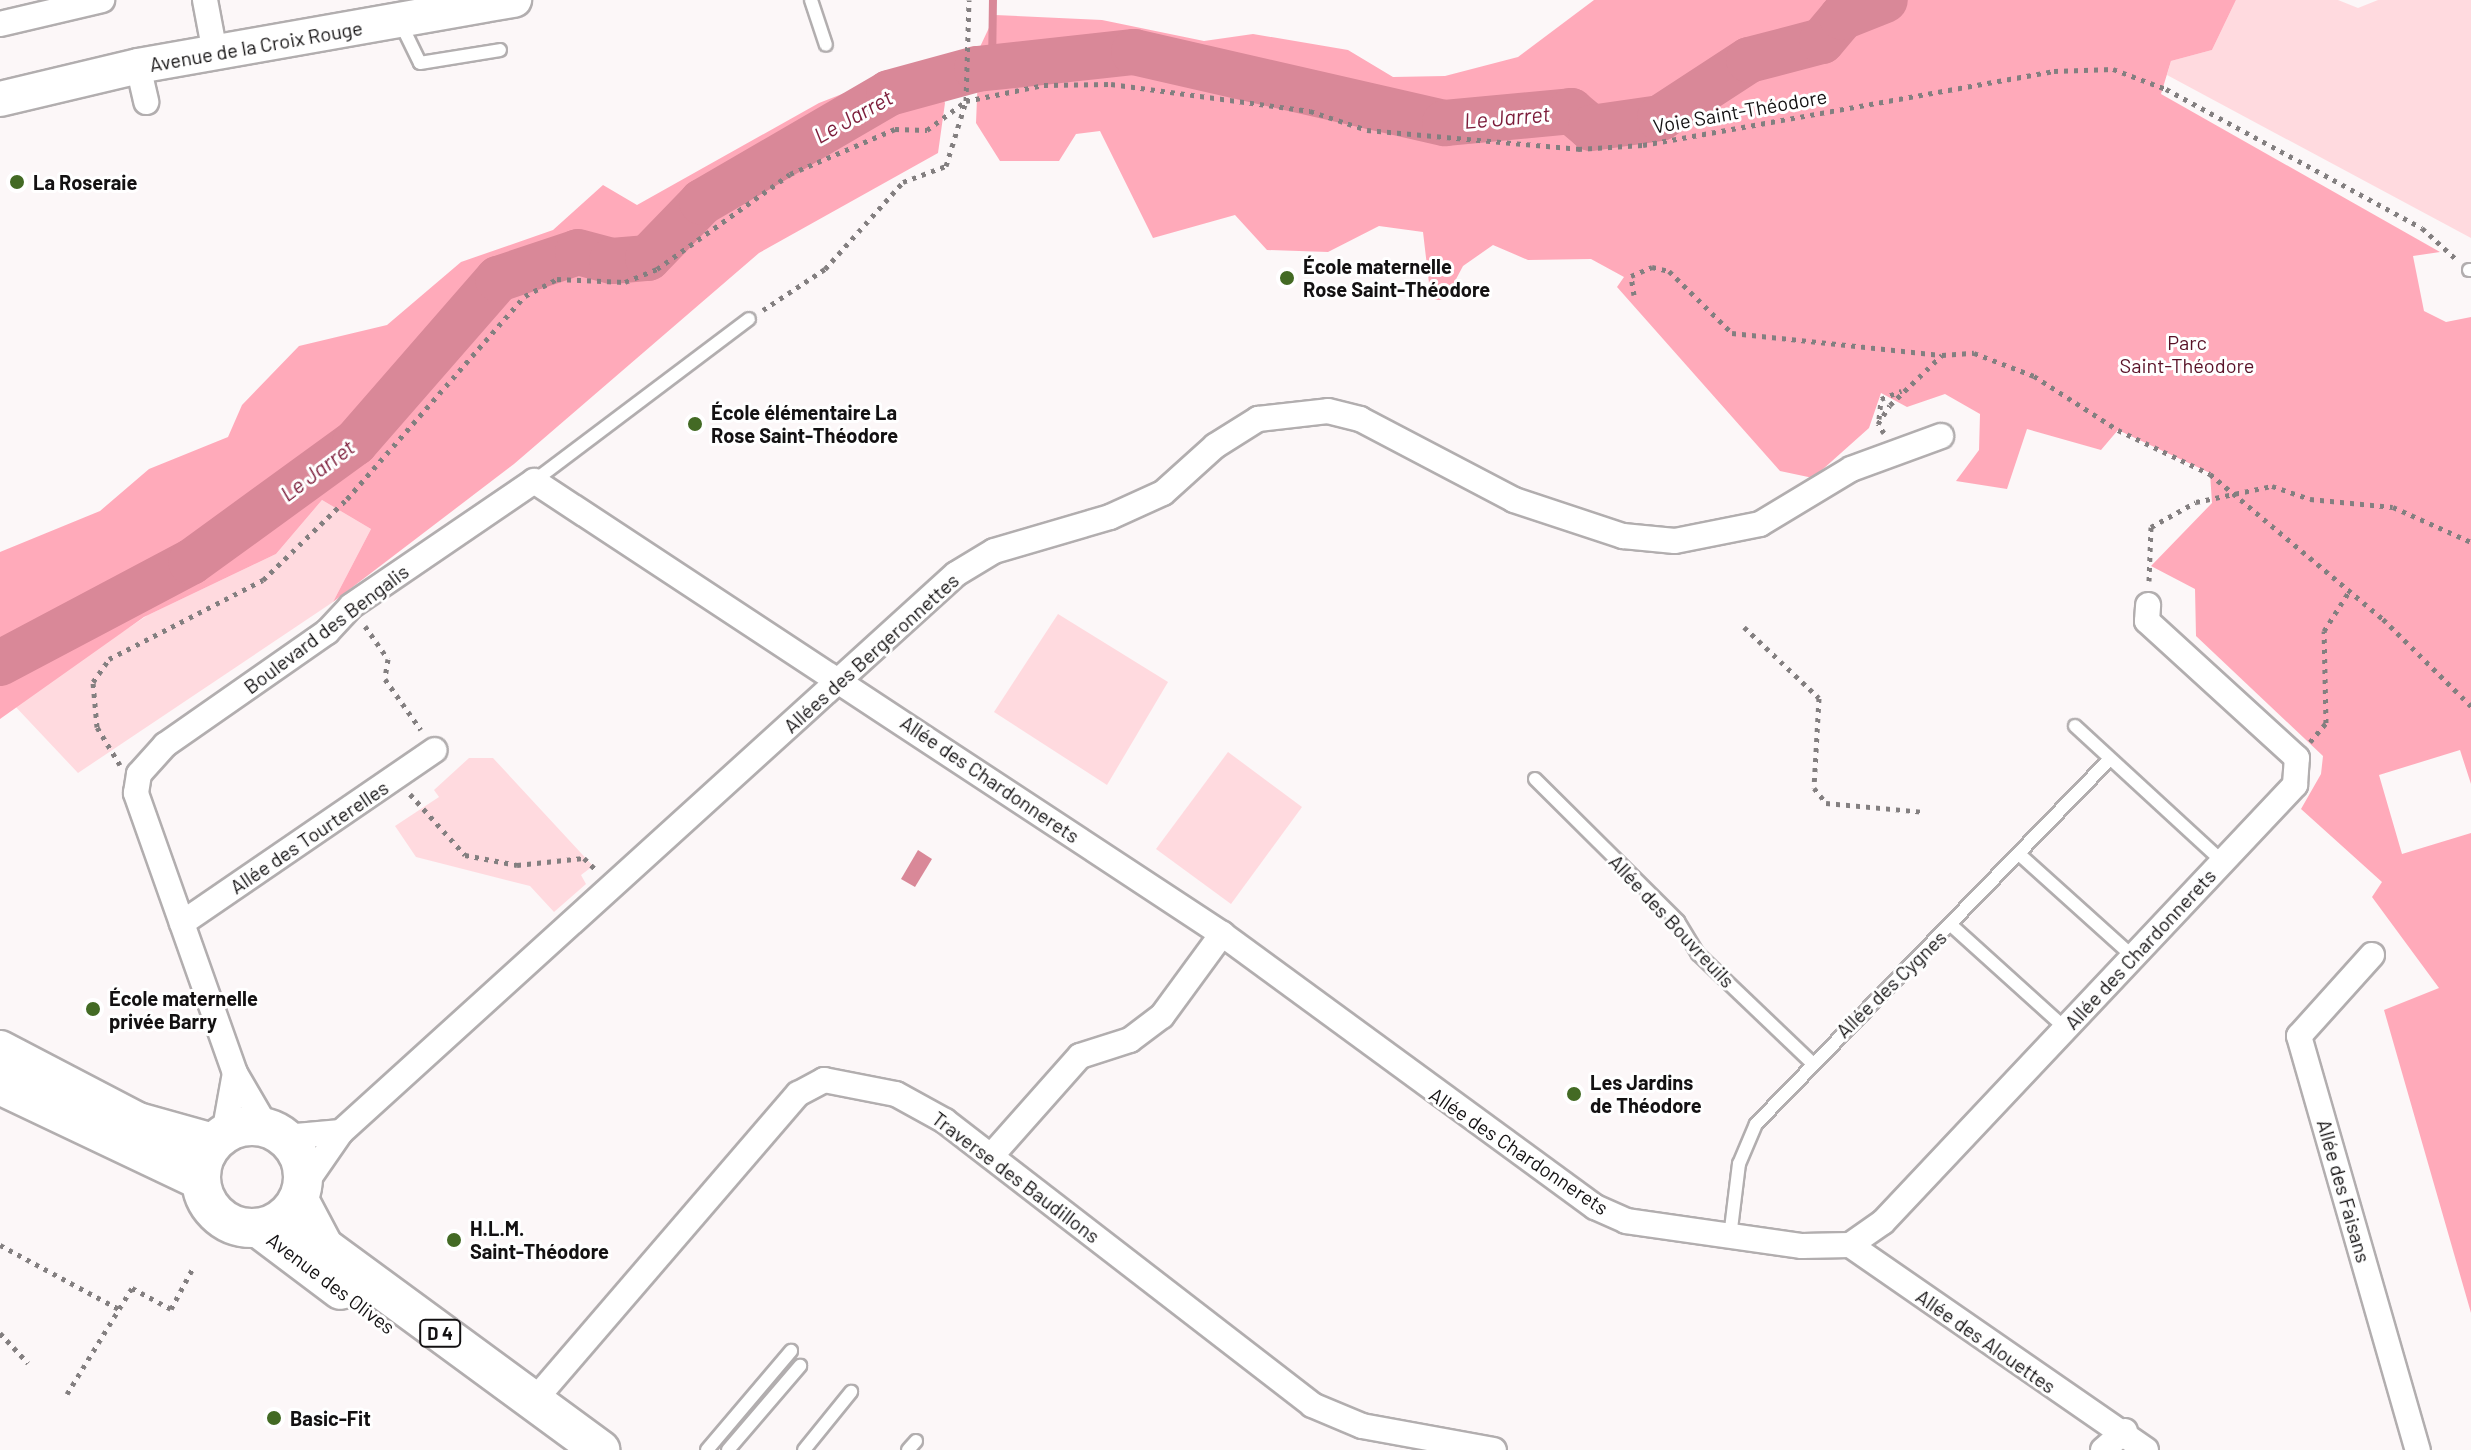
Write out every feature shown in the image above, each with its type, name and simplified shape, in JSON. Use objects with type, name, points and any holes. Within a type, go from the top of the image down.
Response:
[{"type":"main road","name":"Avenue de la Croix Rouge","points":[[0,99],[138,66],[514,0]]},
{"type":"main road","points":[[0,1050],[138,1122],[218,1139],[276,1133],[303,1169],[301,1194],[260,1229],[219,1218],[200,1180],[0,1085]]},
{"type":"main road","points":[[200,1180],[218,1139]]},
{"type":"main road","name":"Avenue des Olives","points":[[301,1194],[324,1247],[532,1403],[600,1450]]},
{"type":"main road","name":"Avenue des Olives","points":[[260,1229],[558,1450]]},
{"type":"street","points":[[0,24],[54,5],[102,0]]},
{"type":"street","points":[[205,0],[215,53]]},
{"type":"street","points":[[138,66],[146,102]]},
{"type":"street","name":"Allées des Bergeronnettes","points":[[301,1194],[341,1132],[968,566],[1163,493],[1215,446],[1258,419],[1292,411],[1360,419],[1567,520],[1675,541],[1760,524],[1897,450],[1941,436]]},
{"type":"street","name":"Boulevard des Bengalis","points":[[136,793],[147,761],[165,745],[327,632],[351,606],[534,481]]},
{"type":"street","name":"Allée des Chardonnerets","points":[[534,481],[840,679],[1222,934],[1595,1207],[1626,1221],[1729,1239],[1850,1245],[1883,1222],[2066,1029],[2131,955],[2295,785],[2297,758]]},
{"type":"street","points":[[2148,605],[2147,621],[2297,758]]},
{"type":"street","name":"Allée des Tourterelles","points":[[182,923],[435,750]]},
{"type":"street","points":[[136,793],[235,1073],[276,1133],[341,1132]]},
{"type":"street","points":[[992,1155],[1080,1056],[1130,1040],[1162,1016],[1222,934]]},
{"type":"street","name":"Allée des Faisans","points":[[2372,955],[2299,1036],[2418,1450]]},
{"type":"street","points":[[218,1139],[235,1073]]},
{"type":"street","name":"Traverse des Baudillons","points":[[532,1403],[798,1094],[824,1080],[865,1083],[945,1121],[1312,1405],[1362,1426],[1494,1450]]},
{"type":"street","name":"Allée des Alouettes","points":[[1850,1245],[2020,1368],[2125,1431]]},
{"type":"street","points":[[2103,1450],[2125,1431],[2146,1450]]},
{"type":"lane","points":[[811,0],[826,45]]},
{"type":"lane","points":[[399,21],[420,63],[500,50]]},
{"type":"lane","points":[[534,481],[749,319]]},
{"type":"lane","points":[[2075,726],[2222,861]]},
{"type":"lane","name":"Allée des Cygnes","points":[[1729,1239],[1739,1164],[1756,1124],[1811,1062],[1951,925],[2109,760]]},
{"type":"lane","name":"Allée des Bouvreuils","points":[[1535,779],[1678,921],[1698,954],[1811,1062]]},
{"type":"lane","points":[[2019,854],[2131,955]]},
{"type":"lane","points":[[1951,925],[2066,1029]]},
{"type":"lane","points":[[707,1450],[791,1351]]},
{"type":"lane","points":[[728,1450],[800,1366]]},
{"type":"lane","points":[[804,1450],[851,1392]]},
{"type":"path","points":[[749,319],[825,269],[903,182],[946,166],[966,101],[969,0]]},
{"type":"path","name":"Voie Saint-Théodore","points":[[966,101],[1044,85],[1111,84],[1310,111],[1367,130],[1578,149],[1643,145],[2054,71],[2113,69],[2166,89],[2422,228],[2470,270]]},
{"type":"path","points":[[136,793],[97,727],[93,682],[109,659],[263,580],[358,488],[525,296],[557,279],[625,282],[657,269],[790,174],[895,129],[927,130],[966,101]]},
{"type":"path","points":[[1634,295],[1631,276],[1652,267],[1669,271],[1732,333],[1942,355],[1974,353],[2034,376],[2118,430],[2210,474],[2350,590],[2471,706]]},
{"type":"path","points":[[1878,424],[1902,391],[1942,355]]},
{"type":"path","points":[[1897,450],[1878,424],[1881,399],[1902,391]]},
{"type":"path","points":[[2148,605],[2151,527],[2196,502],[2240,498],[2272,486],[2310,499],[2393,507],[2471,542]]},
{"type":"path","points":[[2297,758],[2326,723],[2324,631],[2350,590]]},
{"type":"path","points":[[351,606],[388,659],[385,679],[435,750]]},
{"type":"path","points":[[1744,627],[1819,698],[1814,788],[1826,803],[1924,812]]},
{"type":"path","points":[[396,779],[465,855],[517,865],[584,858],[612,886]]},
{"type":"path","points":[[0,1245],[119,1309]]},
{"type":"path","points":[[67,1394],[132,1288],[171,1309],[193,1268]]},
{"type":"path","points":[[0,1333],[28,1363]]},
{"type":"shaded area","points":[[2236,0],[2338,0],[2358,8],[2378,0],[2471,0],[2471,238],[2167,75],[2171,61],[2212,50]]},
{"type":"shaded area","points":[[322,500],[371,529],[333,602],[78,773],[13,704],[148,615],[276,554]]},
{"type":"shaded area","points":[[1058,614],[1168,682],[1107,785],[994,712]]},
{"type":"shaded area","points":[[1228,752],[1302,807],[1231,904],[1156,849]]},
{"type":"shaded area","points":[[469,758],[493,758],[593,866],[581,875],[586,884],[554,912],[530,886],[416,857],[395,826],[439,797],[434,790]]},
{"type":"shaded area","points":[[918,850],[932,859],[915,887],[901,879]]},
{"type":"green space","name":"Parc Saint-Théodore","points":[[1594,0],[2236,0],[2212,50],[2171,61],[2161,94],[2440,252],[2413,256],[2424,311],[2446,322],[2471,317],[2471,784],[2460,750],[2379,775],[2402,854],[2471,833],[2471,1313],[2384,1010],[2439,988],[2372,897],[2382,882],[2301,809],[2321,774],[2323,756],[2196,636],[2195,589],[2151,566],[2212,503],[2210,473],[2118,430],[2101,450],[2027,429],[2007,489],[1956,481],[1979,450],[1980,414],[1945,394],[1907,407],[1881,393],[1869,428],[1813,478],[1780,471],[1617,287],[1624,277],[1591,259],[1528,260],[1493,245],[1463,266],[1445,300],[1431,300],[1423,232],[1379,226],[1328,252],[1267,250],[1235,215],[1153,238],[1100,131],[1076,134],[1059,161],[1000,161],[976,123],[979,49],[995,15],[1102,20],[1204,41],[1253,34],[1348,50],[1393,77],[1445,76],[1518,57]]},
{"type":"green space","points":[[929,60],[945,103],[938,153],[759,253],[514,464],[333,602],[371,529],[322,500],[276,554],[144,617],[0,719],[0,552],[100,511],[149,469],[228,437],[242,405],[299,346],[387,325],[461,262],[553,230],[603,185],[637,205],[819,103]]},
{"type":"waterway","points":[[992,69],[993,0]]},
{"type":"waterway","name":"Le Jarret","points":[[0,663],[191,562],[355,443],[498,279],[578,252],[612,261],[648,258],[702,202],[889,93],[977,69],[1134,52],[1445,123],[1571,111],[1591,128],[1660,118],[1749,60],[1822,41],[1842,17],[1885,0]]},
{"type":"place","name":"La Roseraie","points":[[17,182]]},
{"type":"place","name":"École maternelle Rose Saint-Théodore","points":[[1287,278]]},
{"type":"place","name":"École élémentaire La Rose Saint-Théodore","points":[[695,424]]},
{"type":"place","name":"École maternelle privée Barry","points":[[93,1009]]},
{"type":"place","name":"Les Jardins de Théodore","points":[[1574,1094]]},
{"type":"place","name":"H.L.M. Saint-Théodore","points":[[454,1240]]},
{"type":"place","name":"Basic-Fit","points":[[274,1418]]}]
